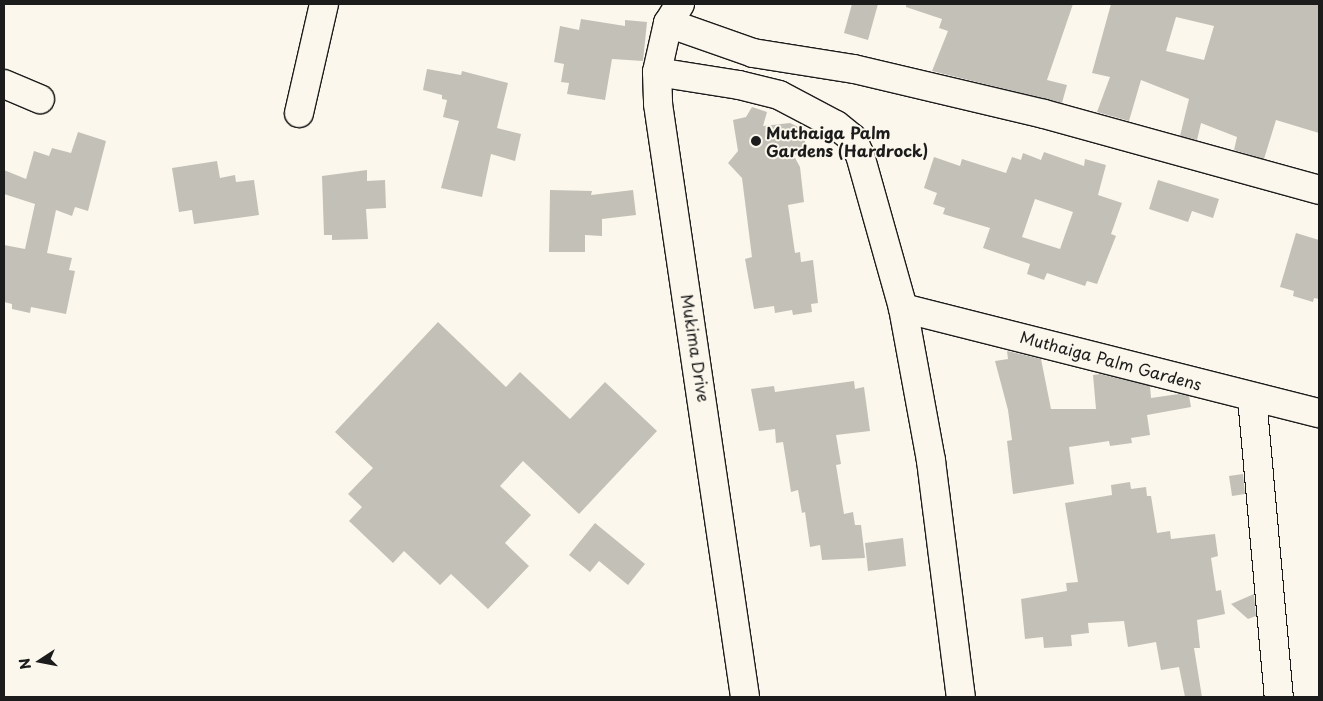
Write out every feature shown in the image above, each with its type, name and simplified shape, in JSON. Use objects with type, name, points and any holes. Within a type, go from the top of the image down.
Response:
[{"type":"street","points":[[299,113],[324,4]]},
{"type":"street","points":[[674,14],[753,53],[854,69],[1035,112],[1319,190]]},
{"type":"street","name":"Mukima Drive","points":[[674,14],[657,72],[662,129],[745,697]]},
{"type":"street","points":[[657,72],[739,85],[779,95],[836,125],[852,138],[860,155],[903,308],[931,461],[961,697]]},
{"type":"street","points":[[4,84],[40,99]]},
{"type":"street","name":"Muthaiga Palm Gardens","points":[[903,308],[1069,348],[1319,413]]},
{"type":"street","points":[[1252,397],[1279,697]]},
{"type":"building","points":[[852,4],[878,4],[868,40],[844,33]]},
{"type":"building","points":[[906,4],[1073,4],[1047,80],[1067,85],[1062,103],[932,71],[948,31],[939,28],[942,19],[906,7]]},
{"type":"building","points":[[1111,4],[1319,4],[1319,133],[1276,120],[1264,159],[1234,150],[1237,137],[1201,123],[1197,140],[1180,136],[1189,99],[1141,80],[1129,121],[1097,112],[1110,77],[1092,73]],"holes":[[[1176,17],[1214,26],[1204,60],[1166,51]]]},
{"type":"building","points":[[581,19],[625,26],[625,20],[647,22],[643,61],[612,59],[605,100],[567,94],[569,83],[561,82],[564,64],[554,62],[560,26],[579,30]]},
{"type":"building","points":[[427,69],[461,75],[462,71],[508,83],[497,128],[521,134],[515,161],[491,154],[482,197],[441,188],[459,121],[443,117],[447,100],[442,99],[442,95],[423,90]]},
{"type":"building","points":[[752,107],[767,112],[763,126],[790,123],[803,129],[806,147],[794,156],[800,167],[804,202],[788,205],[795,253],[800,252],[801,262],[813,260],[818,303],[811,304],[812,312],[793,315],[792,310],[775,313],[774,306],[754,309],[745,259],[752,257],[742,178],[728,163],[738,151],[733,120],[746,117]]},
{"type":"building","points":[[78,132],[106,141],[88,211],[75,207],[72,216],[56,210],[47,253],[72,258],[69,270],[75,271],[66,314],[31,307],[30,313],[12,309],[12,304],[4,302],[4,245],[25,249],[35,204],[4,194],[4,170],[26,179],[34,151],[49,156],[52,148],[71,153]]},
{"type":"building","points":[[1044,152],[1084,166],[1085,159],[1106,165],[1098,195],[1122,203],[1111,234],[1116,236],[1097,284],[1087,281],[1085,286],[1047,273],[1044,280],[1027,274],[1030,264],[983,248],[990,228],[943,214],[945,208],[933,204],[937,193],[924,188],[934,157],[960,166],[962,159],[1006,173],[1012,157],[1021,160],[1023,153],[1041,160]],"holes":[[[1035,199],[1073,212],[1060,249],[1022,237]]]},
{"type":"building","points":[[217,161],[220,178],[235,175],[236,182],[254,180],[259,215],[194,224],[192,210],[179,212],[172,168]]},
{"type":"building","points":[[367,170],[367,181],[385,180],[386,208],[366,209],[368,239],[332,240],[332,235],[324,235],[322,176]]},
{"type":"building","points":[[1158,180],[1219,199],[1213,218],[1192,211],[1188,222],[1149,209]]},
{"type":"building","points":[[550,190],[592,191],[591,195],[633,190],[636,215],[602,219],[602,236],[585,235],[585,252],[549,252]]},
{"type":"building","points":[[1296,233],[1319,240],[1319,299],[1314,298],[1313,302],[1293,296],[1294,291],[1280,287]]},
{"type":"building","points":[[438,322],[506,387],[520,372],[570,419],[605,382],[657,431],[579,514],[523,461],[500,486],[531,515],[505,543],[529,566],[488,609],[451,574],[440,585],[404,551],[393,563],[349,521],[362,507],[348,494],[373,468],[335,432]]},
{"type":"building","points":[[1007,351],[1041,359],[1051,409],[1096,409],[1093,375],[1100,374],[1150,386],[1151,398],[1179,394],[1189,396],[1191,407],[1147,415],[1150,435],[1131,438],[1132,443],[1110,446],[1109,441],[1069,447],[1074,484],[1013,494],[1007,441],[1012,440],[1008,410],[995,361],[1008,359]]},
{"type":"building","points":[[854,381],[855,389],[864,387],[870,431],[836,435],[841,464],[836,465],[844,514],[853,512],[855,525],[861,525],[865,558],[822,560],[820,545],[810,547],[805,512],[802,513],[798,490],[791,492],[783,442],[776,443],[775,429],[759,431],[751,389],[774,386],[775,392]]},
{"type":"building","points":[[1243,474],[1245,494],[1232,496],[1229,476]]},
{"type":"building","points":[[1130,482],[1131,489],[1146,487],[1147,496],[1151,496],[1157,533],[1170,531],[1171,539],[1215,534],[1218,556],[1211,558],[1216,591],[1221,590],[1225,614],[1197,620],[1200,648],[1194,648],[1202,697],[1185,697],[1179,667],[1161,670],[1156,642],[1128,647],[1124,621],[1088,623],[1089,633],[1071,635],[1072,646],[1044,648],[1043,637],[1025,639],[1021,599],[1067,591],[1066,583],[1078,582],[1065,503],[1112,495],[1111,485]]},
{"type":"building","points":[[595,523],[645,564],[628,585],[599,561],[590,572],[569,555]]},
{"type":"building","points":[[903,538],[906,566],[868,571],[865,543]]},
{"type":"building","points":[[1254,594],[1256,616],[1248,619],[1231,604]]},
{"type":"place","name":"Muthaiga Palm Gardens (Hardrock)","points":[[756,141]]}]
